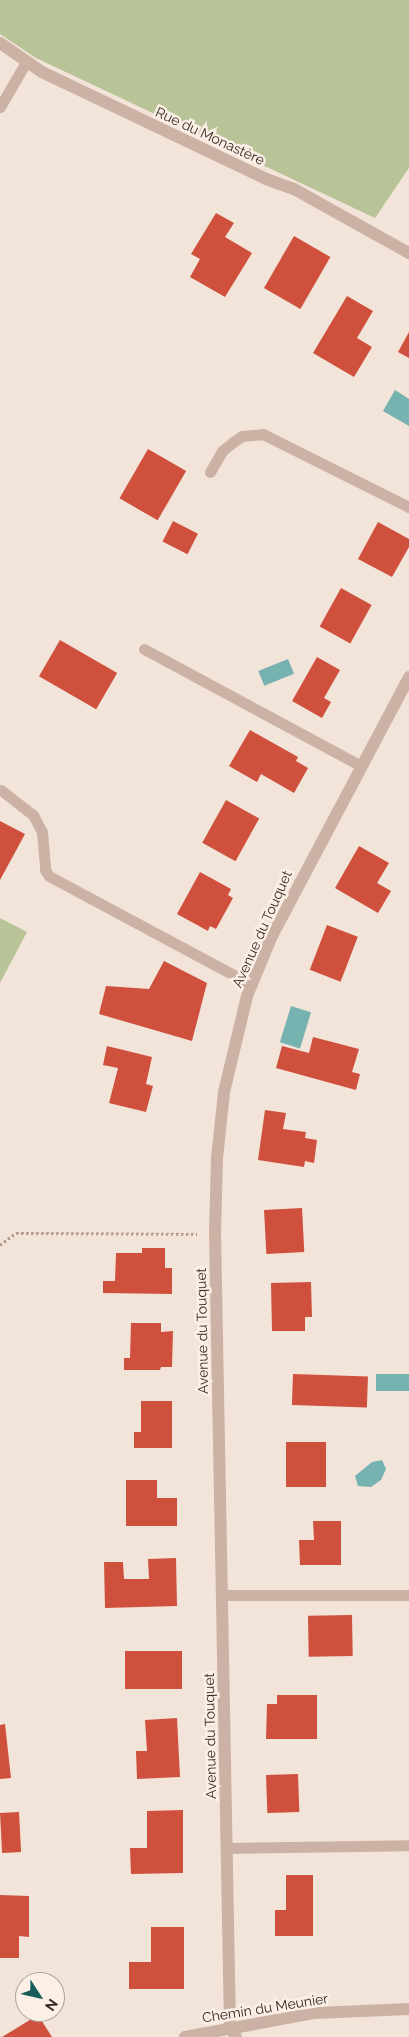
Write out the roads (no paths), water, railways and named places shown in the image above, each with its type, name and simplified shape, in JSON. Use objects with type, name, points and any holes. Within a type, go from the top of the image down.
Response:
[{"type":"street","name":"Rue du Monastère","points":[[0,43],[26,62],[248,170],[294,189],[409,253]]},
{"type":"street","name":"Avenue du Touquet","points":[[233,2032],[227,1848],[215,1234],[217,1158],[224,1092],[252,985],[294,889],[409,677]]},
{"type":"street","name":"Chemin du Meunier","points":[[185,2037],[233,2032],[316,2013],[409,2009]]},
{"type":"lane","points":[[0,107],[26,62]]},
{"type":"lane","points":[[210,472],[222,451],[238,439],[263,434],[409,507]]},
{"type":"lane","points":[[144,649],[361,766]]},
{"type":"lane","points":[[0,790],[33,816],[42,832],[45,870],[49,876],[252,985]]},
{"type":"lane","points":[[222,1595],[409,1595]]},
{"type":"lane","points":[[227,1848],[409,1845]]},
{"type":"water","points":[[395,390],[409,399],[409,426],[383,411]]},
{"type":"water","points":[[288,659],[294,674],[264,686],[258,671]]},
{"type":"water","points":[[291,1006],[311,1012],[300,1048],[280,1042]]},
{"type":"water","points":[[376,1374],[409,1374],[409,1391],[376,1391]]},
{"type":"water","points":[[382,1460],[386,1469],[381,1480],[371,1487],[358,1486],[355,1476],[372,1462]]}]
